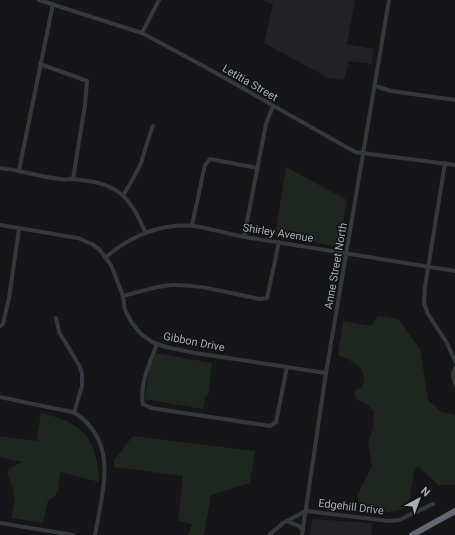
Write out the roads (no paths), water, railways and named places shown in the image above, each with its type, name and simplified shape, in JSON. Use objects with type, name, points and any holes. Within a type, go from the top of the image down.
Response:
[{"type":"highway","points":[[412,535],[455,511]]},
{"type":"street","name":"Letitia Street","points":[[39,0],[142,33],[355,152],[455,164]]},
{"type":"street","points":[[142,33],[159,0]]},
{"type":"street","name":"Anne Street North","points":[[303,533],[326,373],[389,0]]},
{"type":"street","points":[[19,170],[53,4]]},
{"type":"street","points":[[40,64],[87,81],[85,105],[73,179]]},
{"type":"street","points":[[375,86],[391,91],[455,100]]},
{"type":"street","points":[[244,237],[266,124],[273,106]]},
{"type":"street","points":[[124,194],[137,171],[145,142],[153,126]]},
{"type":"street","points":[[192,225],[205,165],[210,159],[258,168]]},
{"type":"street","points":[[445,163],[425,287],[424,303],[428,314],[447,343],[455,361]]},
{"type":"street","points":[[0,168],[19,170],[60,180],[73,179],[113,188],[124,194],[132,205],[145,232]]},
{"type":"street","name":"Gibbon Drive","points":[[0,225],[78,238],[92,244],[111,265],[123,296],[125,310],[132,323],[141,334],[157,344],[195,353],[326,373]]},
{"type":"street","name":"Shirley Avenue","points":[[106,258],[131,238],[145,232],[173,226],[192,225],[244,237],[455,271]]},
{"type":"street","points":[[0,326],[3,324],[9,298],[19,229]]},
{"type":"street","points":[[123,296],[158,287],[173,285],[204,288],[260,299],[267,298],[279,242]]},
{"type":"street","points":[[56,318],[59,332],[79,365],[82,374],[82,386],[74,413]]},
{"type":"street","points":[[157,344],[149,364],[141,396],[143,404],[159,409],[270,426],[276,422],[287,367]]},
{"type":"street","points":[[455,368],[453,374],[455,385]]},
{"type":"street","points":[[0,397],[74,413],[90,428],[102,447],[105,459],[104,488],[95,535]]},
{"type":"street","name":"Edgehill Drive","points":[[269,535],[286,521],[306,511],[389,521],[399,520],[434,504]]},
{"type":"street","points":[[286,521],[299,526],[303,533]]},
{"type":"street","points":[[0,523],[73,535]]}]
